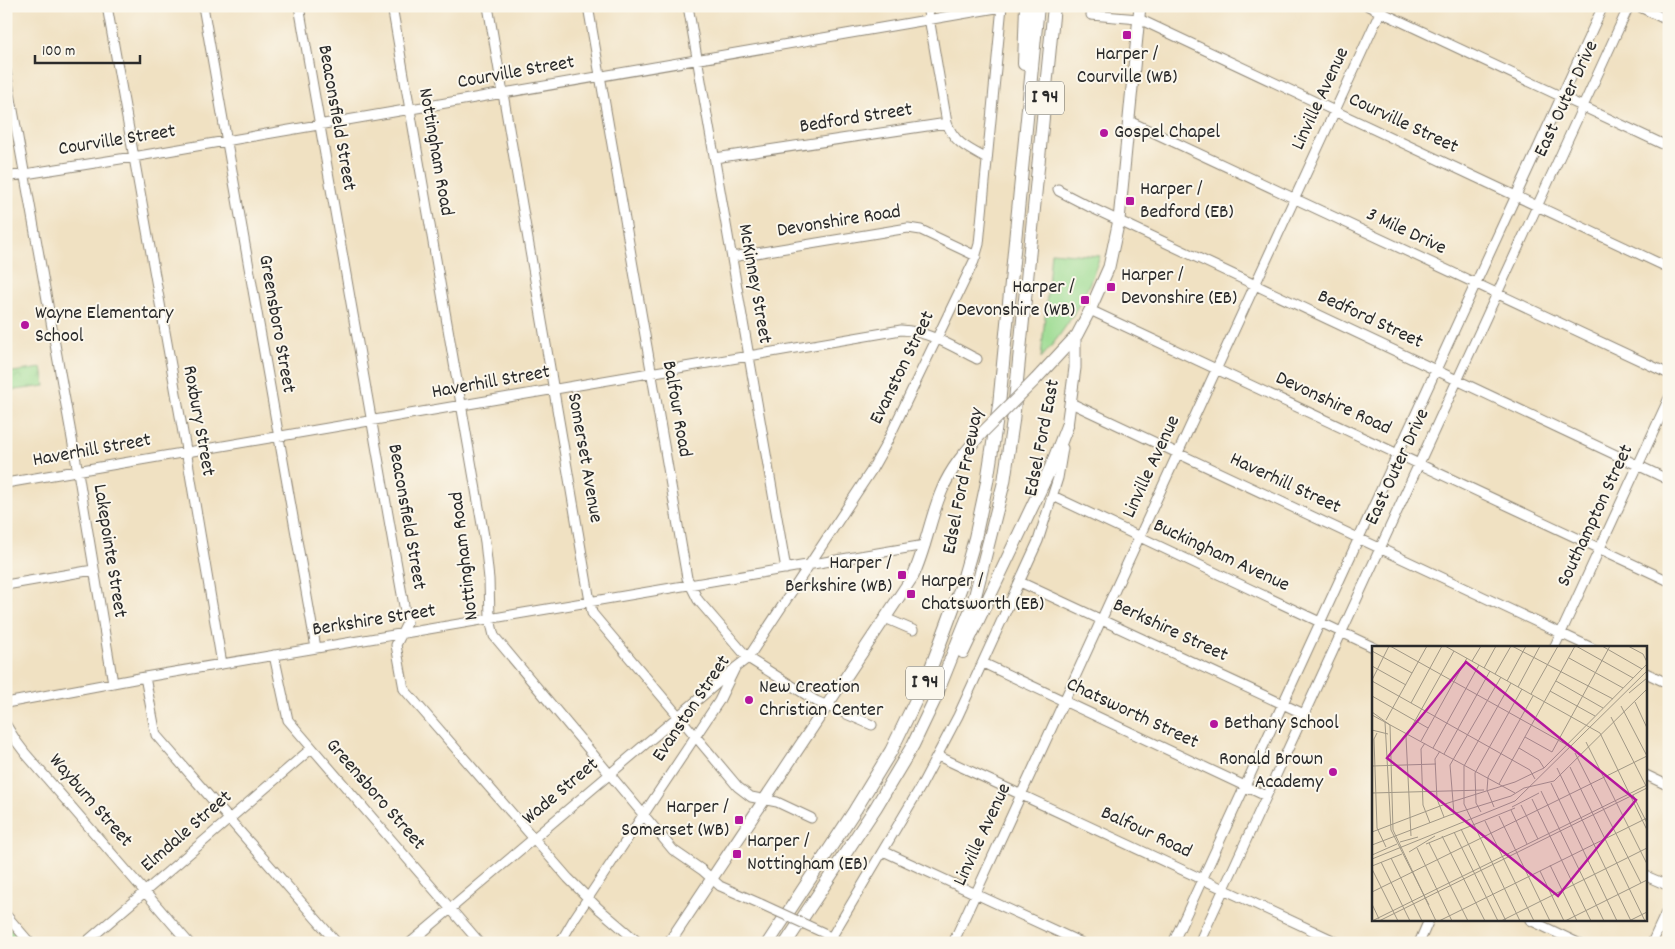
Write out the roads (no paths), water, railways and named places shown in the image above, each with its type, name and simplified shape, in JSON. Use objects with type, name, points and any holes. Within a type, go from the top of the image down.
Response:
[{"type":"highway","points":[[1026,6],[1024,77],[1030,88]]},
{"type":"highway","name":"Edsel Ford Freeway","points":[[768,943],[855,810],[891,750],[929,673],[961,586],[975,538],[987,482],[997,413],[1038,6]]},
{"type":"highway","name":"Edsel Ford Freeway","points":[[786,943],[876,807],[913,745],[934,701],[973,604],[1004,482],[1013,422],[1054,6]]},
{"type":"highway","points":[[934,701],[956,666],[995,586],[1051,467],[1067,426]]},
{"type":"main road","points":[[669,943],[913,576],[920,561],[938,500],[948,476],[982,433],[1075,337],[1090,310],[1108,267],[1119,220],[1140,6]]},
{"type":"main road","name":"Edsel Ford East","points":[[1067,426],[1071,403],[1075,337]]},
{"type":"street","name":"Roxbury Street","points":[[106,6],[222,664]]},
{"type":"street","name":"Greensboro Street","points":[[203,6],[316,648]]},
{"type":"street","name":"Beaconsfield Street","points":[[299,6],[407,623],[396,645],[404,689],[568,878],[639,943]]},
{"type":"street","name":"Nottingham Road","points":[[392,6],[485,542],[489,578],[490,619],[494,636],[673,850],[702,870],[720,886],[842,943]]},
{"type":"street","name":"Somerset Avenue","points":[[488,6],[592,613],[738,787],[751,797],[777,802],[811,818]]},
{"type":"street","name":"Balfour Road","points":[[588,6],[687,578],[698,600],[748,658],[816,701],[872,726]]},
{"type":"street","name":"McKinney Street","points":[[688,6],[786,569]]},
{"type":"street","points":[[927,6],[947,123],[955,139],[962,146],[987,159]]},
{"type":"street","name":"Courville Street","points":[[6,177],[133,157],[1002,6]]},
{"type":"street","name":"Evanston Street","points":[[560,943],[719,701],[735,668],[748,658],[876,462],[976,256],[979,244],[1002,6]]},
{"type":"street","points":[[1368,6],[1382,9],[1669,147]]},
{"type":"street","name":"East Outer Drive","points":[[1173,943],[1603,6]]},
{"type":"street","name":"East Outer Drive","points":[[1199,943],[1629,6]]},
{"type":"street","points":[[1638,6],[1669,21]]},
{"type":"street","name":"Linville Avenue","points":[[953,943],[1382,9]]},
{"type":"street","name":"Courville Street","points":[[1091,15],[1139,19],[1669,268]]},
{"type":"street","name":"Lakepointe Street","points":[[6,71],[78,471],[113,683]]},
{"type":"street","name":"3 Mile Drive","points":[[1129,121],[1669,374]]},
{"type":"street","name":"Bedford Street","points":[[715,158],[947,123]]},
{"type":"street","name":"Bedford Street","points":[[1058,189],[1255,285],[1669,480]]},
{"type":"street","name":"Devonshire Road","points":[[732,257],[908,228],[921,230],[976,256]]},
{"type":"street","name":"Devonshire Road","points":[[1090,310],[1669,582]]},
{"type":"street","name":"Haverhill Street","points":[[6,483],[901,330],[918,332],[977,359]]},
{"type":"street","name":"Southampton Street","points":[[1555,646],[1669,398]]},
{"type":"street","name":"Haverhill Street","points":[[1071,403],[1588,646]]},
{"type":"street","name":"Edsel Ford East","points":[[828,938],[883,851],[938,756],[982,664],[1038,541],[1058,478],[1067,426]]},
{"type":"street","name":"Buckingham Avenue","points":[[1053,496],[1372,647]]},
{"type":"street","name":"Berkshire Street","points":[[6,703],[145,677],[925,545]]},
{"type":"street","points":[[6,586],[93,570]]},
{"type":"street","name":"Berkshire Street","points":[[1020,582],[1304,714]]},
{"type":"street","points":[[885,618],[913,630]]},
{"type":"street","name":"Greensboro Street","points":[[274,655],[286,716],[480,943]]},
{"type":"street","name":"Chatsworth Street","points":[[982,664],[1266,796]]},
{"type":"street","name":"Wade Street","points":[[410,943],[735,668]]},
{"type":"street","points":[[1648,674],[1669,684]]},
{"type":"street","points":[[145,677],[156,735],[336,943]]},
{"type":"street","name":"Wayburn Street","points":[[6,725],[25,753],[189,943]]},
{"type":"street","name":"Elmdale Street","points":[[85,943],[312,748]]},
{"type":"street","name":"Balfour Road","points":[[938,756],[1339,943]]},
{"type":"street","points":[[1648,776],[1669,786]]},
{"type":"street","points":[[883,851],[1082,943]]},
{"type":"street","points":[[1648,877],[1669,886]]},
{"type":"street","points":[[1652,943],[1669,906]]},
{"type":"street","points":[[6,916],[30,943]]},
{"type":"street","points":[[1419,943],[1428,922]]},
{"type":"street","points":[[1534,922],[1578,943]]},
{"type":"place","name":"Harper / Courville (WB)","points":[[1127,35]]},
{"type":"place","name":"Gospel Chapel","points":[[1104,133]]},
{"type":"place","name":"Harper / Bedford (EB)","points":[[1130,201]]},
{"type":"place","name":"Harper / Devonshire (EB)","points":[[1111,287]]},
{"type":"place","name":"Harper / Devonshire (WB)","points":[[1085,300]]},
{"type":"place","name":"Wayne Elementary School","points":[[25,325]]},
{"type":"place","name":"Harper / Berkshire (WB)","points":[[902,575]]},
{"type":"place","name":"Harper / Chatsworth (EB)","points":[[911,594]]},
{"type":"place","name":"New Creation Christian Center","points":[[749,700]]},
{"type":"place","name":"Bethany School","points":[[1214,724]]},
{"type":"place","name":"Ronald Brown Academy","points":[[1333,772]]},
{"type":"place","name":"Harper / Somerset (WB)","points":[[739,820]]},
{"type":"place","name":"Harper / Nottingham (EB)","points":[[737,854]]}]
